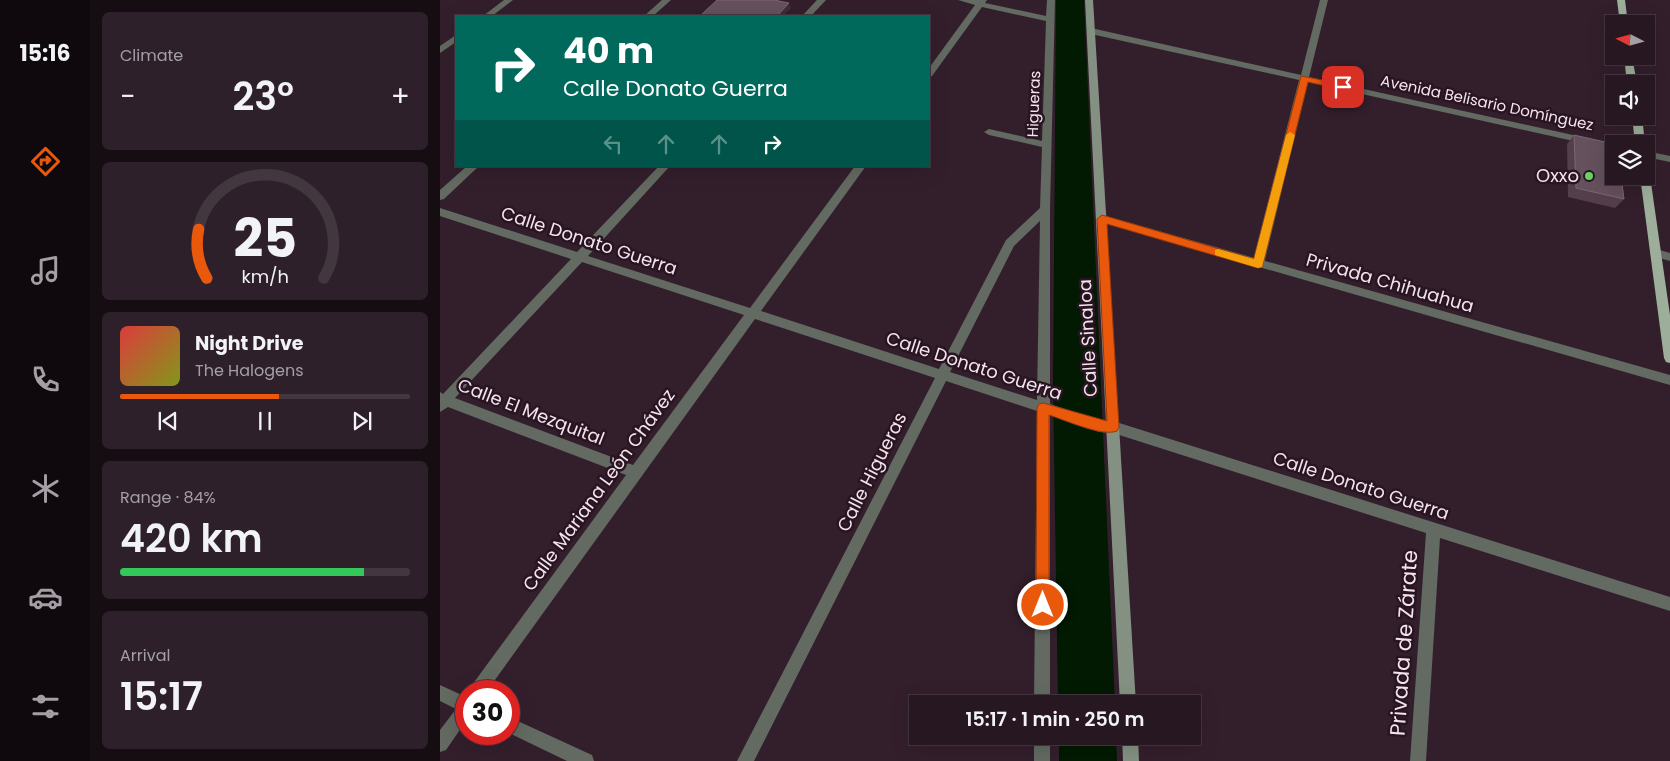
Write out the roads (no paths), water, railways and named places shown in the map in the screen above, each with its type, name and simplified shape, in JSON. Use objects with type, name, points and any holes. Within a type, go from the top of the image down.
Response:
[{"type":"main road","points":[[1621,0],[1623,15]]},
{"type":"main road","points":[[1646,185],[1670,358]]},
{"type":"street","points":[[487,15],[509,0]]},
{"type":"street","points":[[649,15],[667,0]]},
{"type":"street","points":[[807,15],[822,0]]},
{"type":"street","points":[[962,0],[981,2],[1051,20]]},
{"type":"street","name":"Higueras","points":[[1042,695],[1045,208],[1051,0]]},
{"type":"street","name":"Calle Sinaloa","points":[[1090,0],[1102,219],[1106,427],[1127,695]]},
{"type":"street","points":[[1258,264],[1324,0]]},
{"type":"street","points":[[930,73],[981,2]]},
{"type":"street","name":"Avenida Belisario Domínguez","points":[[1091,31],[1605,145]]},
{"type":"street","points":[[440,50],[455,39]]},
{"type":"street","points":[[989,132],[1047,145]]},
{"type":"street","points":[[1655,156],[1670,159]]},
{"type":"street","points":[[440,196],[473,167]]},
{"type":"street","points":[[442,401],[664,167]]},
{"type":"street","name":"Calle Mariana León Chávez","points":[[486,680],[860,167]]},
{"type":"street","name":"Calle Higueras","points":[[745,761],[1010,243],[1045,208]]},
{"type":"street","name":"Calle Donato Guerra","points":[[440,212],[1043,408],[1670,604]]},
{"type":"street","name":"Calle El Mezquital","points":[[442,401],[636,472]]},
{"type":"street","name":"Privada de Zárate","points":[[1418,761],[1433,529]]},
{"type":"street","points":[[440,693],[455,701]]},
{"type":"street","points":[[440,744],[455,723]]},
{"type":"street","points":[[520,730],[586,761]]},
{"type":"street","points":[[1042,745],[1042,761]]},
{"type":"street","points":[[1130,745],[1131,761]]},
{"type":"lane","name":"Privada Chihuahua","points":[[1102,219],[1670,380]]},
{"type":"lane","points":[[1656,253],[1670,257]]},
{"type":"place","name":"Oxxo","points":[[1589,176]]}]
